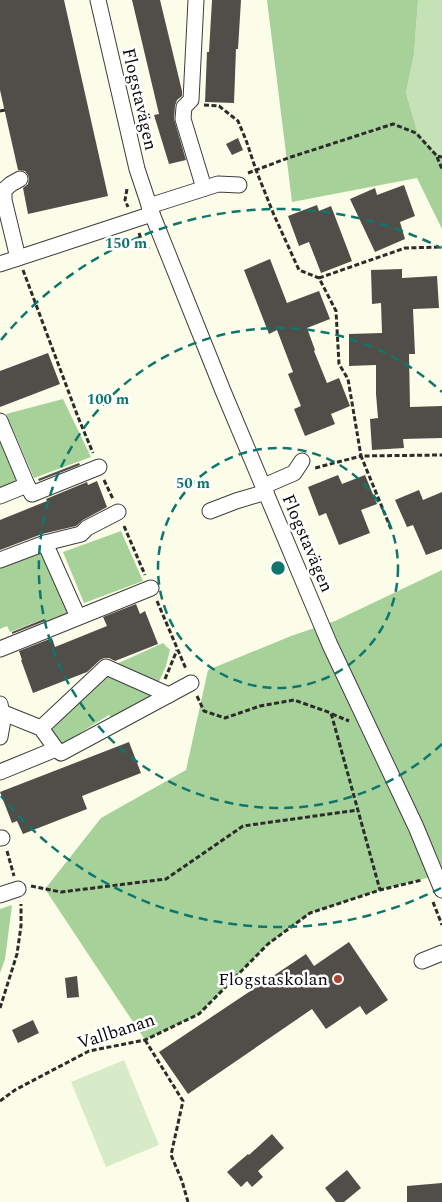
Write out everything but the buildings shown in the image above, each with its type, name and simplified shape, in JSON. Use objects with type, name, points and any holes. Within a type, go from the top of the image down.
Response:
[{"type":"street","name":"Flogstavägen","points":[[98,0],[137,169],[150,210],[223,391],[330,645],[412,819],[439,883]]},
{"type":"street","points":[[196,0],[191,100],[184,106],[183,119],[204,188]]},
{"type":"street","points":[[18,258],[4,200],[4,190],[20,180]]},
{"type":"street","points":[[0,264],[150,210],[204,188],[241,180]]},
{"type":"street","points":[[0,421],[32,494],[99,467]]},
{"type":"street","points":[[210,511],[265,489],[294,474],[302,461]]},
{"type":"street","points":[[0,496],[27,485]]},
{"type":"street","points":[[0,560],[46,543],[81,534],[87,528],[118,512]]},
{"type":"street","points":[[46,543],[78,617]]},
{"type":"street","points":[[0,649],[151,588]]},
{"type":"street","points":[[41,728],[106,667],[165,694]]},
{"type":"street","points":[[1,708],[41,728],[60,753],[165,694],[192,683]]},
{"type":"street","points":[[0,737],[3,720],[1,708]]},
{"type":"street","points":[[0,772],[56,749]]},
{"type":"street","points":[[0,895],[17,886]]},
{"type":"street","points":[[422,961],[442,953]]},
{"type":"path","points":[[191,100],[204,105],[219,106],[238,122],[274,215],[299,270],[319,278],[336,311],[339,364],[348,379],[361,456],[391,529]]},
{"type":"path","points":[[0,111],[5,110]]},
{"type":"path","points":[[241,180],[256,170],[393,124],[416,133],[437,156],[442,169]]},
{"type":"path","points":[[437,156],[442,157]]},
{"type":"path","points":[[319,278],[405,248],[442,247]]},
{"type":"path","points":[[18,258],[78,417],[204,711],[225,718],[260,706],[294,700],[331,713],[354,724]]},
{"type":"path","points":[[294,474],[361,456],[442,455]]},
{"type":"path","points":[[165,694],[177,650]]},
{"type":"path","points":[[331,713],[380,890]]},
{"type":"path","points":[[17,886],[61,892],[166,879],[243,826],[358,810]]},
{"type":"path","points":[[0,1008],[18,954],[21,926],[20,898],[4,841],[1,838]]},
{"type":"path","name":"Vallbanan","points":[[0,1101],[15,1090],[90,1051],[145,1040],[199,1014],[268,944],[310,913],[380,890],[439,883]]},
{"type":"path","points":[[145,1040],[183,1101],[171,1155],[182,1181],[188,1202]]},
{"type":"green space","points":[[267,0],[418,0],[414,54],[406,93],[418,134],[442,159],[442,229],[417,178],[292,202]]},
{"type":"green space","points":[[418,0],[442,0],[442,159],[418,134],[406,93],[414,54]]},
{"type":"green space","points":[[63,399],[91,457],[34,478],[6,414]]},
{"type":"green space","points":[[0,435],[20,484],[0,492]]},
{"type":"green space","points":[[121,531],[143,581],[84,603],[63,552]]},
{"type":"green space","points":[[45,549],[71,613],[46,623],[43,619],[10,632],[7,626],[0,629],[0,564]]},
{"type":"green space","points":[[442,570],[442,874],[380,890],[310,913],[268,944],[199,1014],[145,1040],[45,889],[101,818],[186,770],[208,670],[291,636],[335,621]]},
{"type":"green space","points":[[163,643],[170,650],[166,666],[157,686],[112,666]]},
{"type":"green space","points":[[104,672],[163,696],[114,721],[109,715],[75,736],[76,740],[62,746],[51,731]]},
{"type":"green space","points":[[12,905],[5,959],[0,973],[0,909]]},
{"type":"green space","points":[[124,1060],[159,1145],[106,1167],[71,1082]]},
{"type":"place","name":"Flogstaskolan","points":[[338,979]]}]
